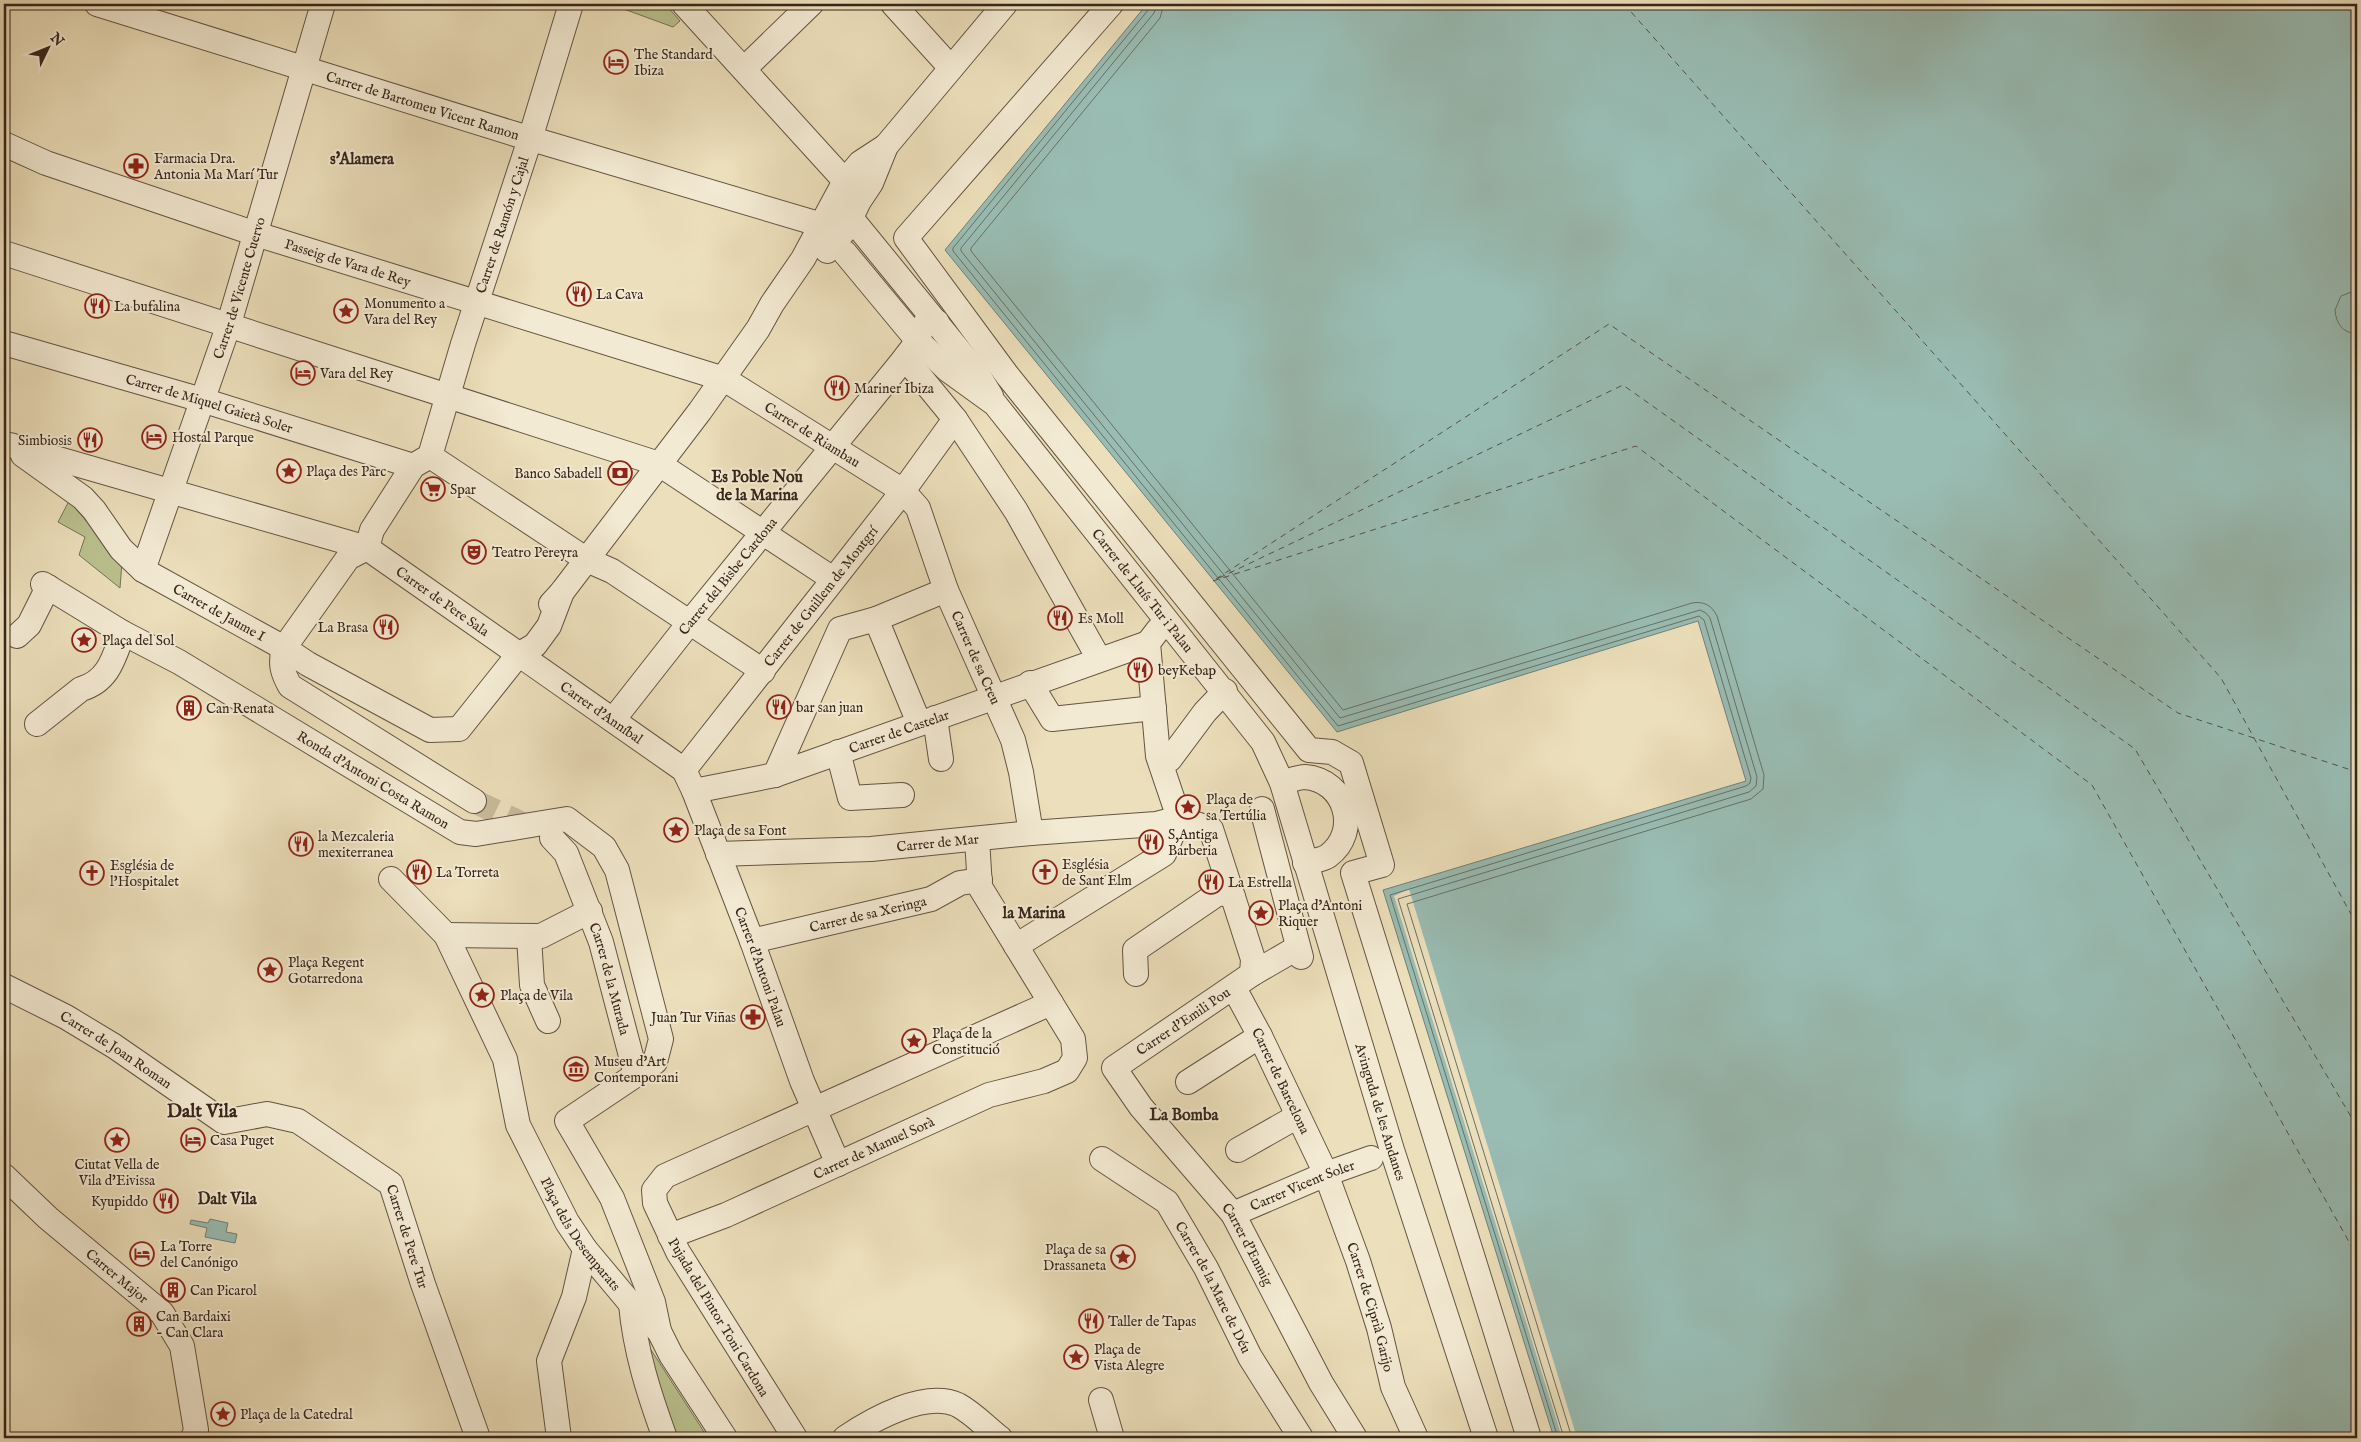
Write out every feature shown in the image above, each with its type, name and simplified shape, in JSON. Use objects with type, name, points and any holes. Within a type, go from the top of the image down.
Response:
[{"type":"street","name":"Carrer de Bartomeu Vicent Ramon","points":[[97,4],[304,70],[750,204],[834,240]]},
{"type":"street","name":"Carrer de Vicente Cuervo","points":[[143,570],[228,327],[324,4]]},
{"type":"street","name":"Carrer de Ramón y Cajal","points":[[367,548],[372,530],[421,461],[449,395],[463,344],[530,139],[571,4]]},
{"type":"street","points":[[684,4],[744,69],[858,176]]},
{"type":"street","points":[[744,69],[811,4]]},
{"type":"street","points":[[892,4],[951,68]]},
{"type":"street","points":[[834,240],[858,176],[886,146],[1005,4]]},
{"type":"street","points":[[1110,4],[906,238],[1007,375],[1309,750],[1332,752],[1351,763],[1382,865],[1353,874],[1528,1438]]},
{"type":"street","name":"Passeig de Vara de Rey","points":[[4,144],[46,163],[256,234],[724,379]]},
{"type":"street","points":[[518,655],[523,637],[537,618],[562,592],[587,560],[724,379],[758,329],[779,309],[851,218],[858,176]]},
{"type":"street","name":"Carrer de Lluís Tur i Palau","points":[[851,218],[976,370],[995,404],[1225,692],[1263,742],[1282,783]]},
{"type":"street","name":"Carrer de Lluís Tur i Palau","points":[[834,240],[886,303],[911,349],[1016,511],[1099,659]]},
{"type":"street","points":[[4,253],[228,327],[449,395],[659,464],[763,532],[826,587],[840,629],[775,775]]},
{"type":"street","points":[[886,303],[896,304],[902,301],[907,290],[906,283]]},
{"type":"street","points":[[911,349],[922,325],[928,321],[937,322]]},
{"type":"street","name":"Carrer de Miquel Gaietà Soler","points":[[4,343],[421,461],[587,560],[612,571],[763,671]]},
{"type":"street","name":"Carrer de Lluís Tur i Palau","points":[[911,349],[948,370],[995,404]]},
{"type":"street","name":"Carrer del Bisbe Cardona","points":[[613,720],[911,349]]},
{"type":"street","name":"Carrer de Riambau","points":[[724,379],[903,491]]},
{"type":"street","name":"Carrer de Guillem de Montgrí","points":[[689,781],[763,671],[826,587],[903,491],[955,419]]},
{"type":"street","name":"Carrer de Jaume I","points":[[7,443],[367,548]]},
{"type":"street","name":"Carrer de Jaume I","points":[[7,443],[83,498],[94,510],[121,549],[143,570],[284,648],[308,664],[430,730],[459,729],[518,655]]},
{"type":"street","name":"Carrer de sa Creu","points":[[903,491],[918,508],[946,590],[1013,740],[1021,772],[1031,833]]},
{"type":"street","points":[[367,548],[348,558],[284,648],[281,661],[282,672],[290,686],[474,801]]},
{"type":"street","name":"Carrer de Pere Sala","points":[[367,548],[518,655]]},
{"type":"street","name":"Ronda d'Antoni Costa Ramon","points":[[23,628],[45,586],[124,633],[180,662],[460,832],[476,834],[567,819],[604,847],[617,870],[661,1039],[655,1062],[636,1075]]},
{"type":"street","points":[[840,629],[876,619],[946,590]]},
{"type":"street","points":[[876,619],[927,721],[941,759]]},
{"type":"street","points":[[1099,659],[1148,643],[1166,619]]},
{"type":"street","points":[[37,724],[82,688],[92,694],[109,671],[124,633]]},
{"type":"street","points":[[1016,946],[1164,854],[1179,818],[1154,708],[1148,643]]},
{"type":"street","name":"Carrer d'Anníbal","points":[[518,655],[613,720],[689,781]]},
{"type":"street","name":"Carrer de Castelar","points":[[689,781],[775,775],[1099,659]]},
{"type":"street","points":[[1030,684],[1052,719],[1154,708]]},
{"type":"street","points":[[1164,757],[1225,692]]},
{"type":"street","points":[[838,752],[850,798],[902,795]]},
{"type":"street","points":[[1282,783],[1304,777],[1325,782],[1342,798],[1348,819],[1342,841],[1327,857],[1305,863]]},
{"type":"street","name":"Carrer d'Antoni Palau","points":[[689,781],[752,940],[814,1110],[838,1164]]},
{"type":"street","name":"Avinguda de les Andanes","points":[[1282,783],[1392,1150],[1486,1438]]},
{"type":"street","points":[[1243,981],[1302,952],[1262,809]]},
{"type":"street","points":[[1179,818],[1211,829],[1226,895],[1253,959],[1243,981]]},
{"type":"street","name":"Carrer de Mar","points":[[718,854],[871,849],[1031,833],[1156,824],[1179,818]]},
{"type":"street","name":"Carrer de la Murada","points":[[552,838],[566,853],[601,942],[636,1075]]},
{"type":"street","points":[[814,1110],[1051,1003],[980,887],[977,839]]},
{"type":"street","points":[[391,879],[446,935],[541,936],[590,911]]},
{"type":"street","name":"Carrer de sa Xeringa","points":[[752,940],[931,899],[960,883],[980,880]]},
{"type":"street","points":[[1136,974],[1135,950],[1226,895]]},
{"type":"street","name":"Plaça dels Desemparats","points":[[446,935],[505,1058],[518,1124],[564,1228],[585,1249],[631,1304],[659,1331]]},
{"type":"street","points":[[528,937],[532,985],[548,1021]]},
{"type":"street","name":"Carrer de Barcelona","points":[[1243,981],[1260,1036],[1326,1174]]},
{"type":"street","name":"Carrer d'Emili Pou","points":[[1114,1068],[1243,981]]},
{"type":"street","name":"Carrer de Joan Roman","points":[[4,986],[66,1017],[114,1046],[224,1122]]},
{"type":"street","name":"Carrer de Manuel Sorà","points":[[670,1236],[726,1215],[988,1095],[1044,1081],[1067,1071],[1074,1058],[1072,1039],[1051,1003]]},
{"type":"street","points":[[1188,1082],[1260,1036]]},
{"type":"street","name":"Carrer d'Enmig","points":[[1114,1068],[1141,1108],[1233,1214],[1321,1383],[1355,1438]]},
{"type":"street","points":[[636,1075],[567,1121],[612,1198],[653,1302],[659,1331],[671,1355],[725,1438]]},
{"type":"street","name":"Pujada del Pintor Toni Cardona","points":[[795,1438],[670,1236],[655,1203],[654,1190],[665,1176],[814,1110]]},
{"type":"street","name":"Carrer de Pere Tur","points":[[224,1122],[267,1114],[298,1121],[391,1184],[478,1438]]},
{"type":"street","points":[[1238,1150],[1298,1116]]},
{"type":"street","name":"Carrer Vicent Soler","points":[[1233,1214],[1326,1174],[1371,1158]]},
{"type":"street","name":"Carrer de la Mare de Déu","points":[[1102,1159],[1167,1202],[1206,1268],[1250,1357],[1301,1438]]},
{"type":"street","name":"Carrer de Ciprià Garijo","points":[[1326,1174],[1358,1261],[1379,1328],[1393,1387],[1416,1438]]},
{"type":"street","name":"Carrer Major","points":[[4,1176],[48,1218],[102,1261],[162,1314],[182,1346],[196,1430],[193,1438]]},
{"type":"street","points":[[559,1438],[549,1361],[574,1297],[585,1249]]},
{"type":"street","points":[[631,1304],[633,1329],[643,1376],[665,1438]]},
{"type":"street","points":[[845,1438],[865,1424],[915,1403],[942,1399],[959,1406],[1000,1438]]},
{"type":"street","points":[[1101,1400],[1112,1438]]},
{"type":"green space","points":[[610,4],[665,4],[680,21],[673,27]]},
{"type":"green space","points":[[69,501],[122,562],[120,588],[79,555],[85,537],[58,522]]},
{"type":"green space","points":[[646,1342],[708,1438],[672,1438]]},
{"type":"water","points":[[1147,4],[2357,4],[2357,309],[2353,310],[2357,322],[2357,1438],[1554,1438],[1383,890],[1746,781],[1698,621],[1337,732],[945,250]]},
{"type":"water","points":[[210,1219],[228,1223],[226,1232],[237,1234],[235,1243],[205,1237],[207,1228],[190,1224],[191,1220],[208,1223]]},
{"type":"pier","points":[[1409,889],[1577,1438],[1562,1438],[1394,896]]},
{"type":"ferry route","points":[[1624,4],[2221,678],[2357,925]]},
{"type":"ferry route","points":[[1216,579],[1609,324],[2178,713],[2357,772]]},
{"type":"ferry route","points":[[1219,578],[1623,385],[2135,749],[2357,1127]]},
{"type":"ferry route","points":[[1213,581],[1636,446],[2092,785],[2357,1256]]},
{"type":"tunnel","points":[[474,801],[535,830]]},
{"type":"place","name":"The Standard Ibiza","points":[[616,62]]},
{"type":"place","name":"Farmacia Dra. Antonia Ma Marí Tur","points":[[136,166]]},
{"type":"place","name":"La Cava","points":[[579,294]]},
{"type":"place","name":"La bufalina","points":[[97,306]]},
{"type":"place","name":"Monumento a Vara del Rey","points":[[346,311]]},
{"type":"place","name":"Vara del Rey","points":[[303,373]]},
{"type":"place","name":"Mariner Ibiza","points":[[837,388]]},
{"type":"place","name":"Hostal Parque","points":[[154,437]]},
{"type":"place","name":"Simbiosis","points":[[90,440]]},
{"type":"place","name":"Plaça des Parc","points":[[289,471]]},
{"type":"place","name":"Banco Sabadell","points":[[620,473]]},
{"type":"place","name":"Spar","points":[[433,489]]},
{"type":"place","name":"Teatro Pereyra","points":[[474,552]]},
{"type":"place","name":"Es Moll","points":[[1060,618]]},
{"type":"place","name":"La Brasa","points":[[386,627]]},
{"type":"place","name":"Plaça del Sol","points":[[84,640]]},
{"type":"place","name":"beyKebap","points":[[1140,670]]},
{"type":"place","name":"bar san juan","points":[[779,707]]},
{"type":"place","name":"Can Renata","points":[[189,708]]},
{"type":"place","name":"Plaça de sa Tertúlia","points":[[1188,807]]},
{"type":"place","name":"Plaça de sa Font","points":[[676,830]]},
{"type":"place","name":"S,Antiga Barberia","points":[[1151,842]]},
{"type":"place","name":"la Mezcaleria mexiterranea","points":[[301,844]]},
{"type":"place","name":"La Torreta","points":[[419,872]]},
{"type":"place","name":"Església de Sant Elm","points":[[1045,872]]},
{"type":"place","name":"Església de l'Hospitalet","points":[[92,873]]},
{"type":"place","name":"La Estrella","points":[[1211,882]]},
{"type":"place","name":"Plaça d'Antoni Riquer","points":[[1261,913]]},
{"type":"place","name":"Plaça Regent Gotarredona","points":[[270,970]]},
{"type":"place","name":"Plaça de Vila","points":[[482,995]]},
{"type":"place","name":"Juan Tur Viñas","points":[[753,1017]]},
{"type":"place","name":"Plaça de la Constitució","points":[[914,1041]]},
{"type":"place","name":"Museu d'Art Contemporani","points":[[576,1069]]},
{"type":"place","name":"Ciutat Vella de Vila d'Eivissa","points":[[117,1140]]},
{"type":"place","name":"Casa Puget","points":[[193,1140]]},
{"type":"place","name":"Kyupiddo","points":[[166,1201]]},
{"type":"place","name":"La Torre del Canónigo","points":[[142,1254]]},
{"type":"place","name":"Plaça de sa Drassaneta","points":[[1123,1257]]},
{"type":"place","name":"Can Picarol","points":[[173,1290]]},
{"type":"place","name":"Taller de Tapas","points":[[1091,1321]]},
{"type":"place","name":"Can Bardaixi - Can Clara","points":[[139,1324]]},
{"type":"place","name":"Plaça de Vista Alegre","points":[[1076,1357]]},
{"type":"place","name":"Plaça de la Catedral","points":[[223,1414]]},
{"type":"district","name":"s'Alamera","points":[[362,158]]},
{"type":"district","name":"Es Poble Nou de la Marina","points":[[757,485]]},
{"type":"district","name":"la Marina","points":[[1034,912]]},
{"type":"district","name":"Dalt Vila","points":[[202,1110]]},
{"type":"district","name":"La Bomba","points":[[1184,1114]]},
{"type":"district","name":"Dalt Vila","points":[[227,1198]]}]
